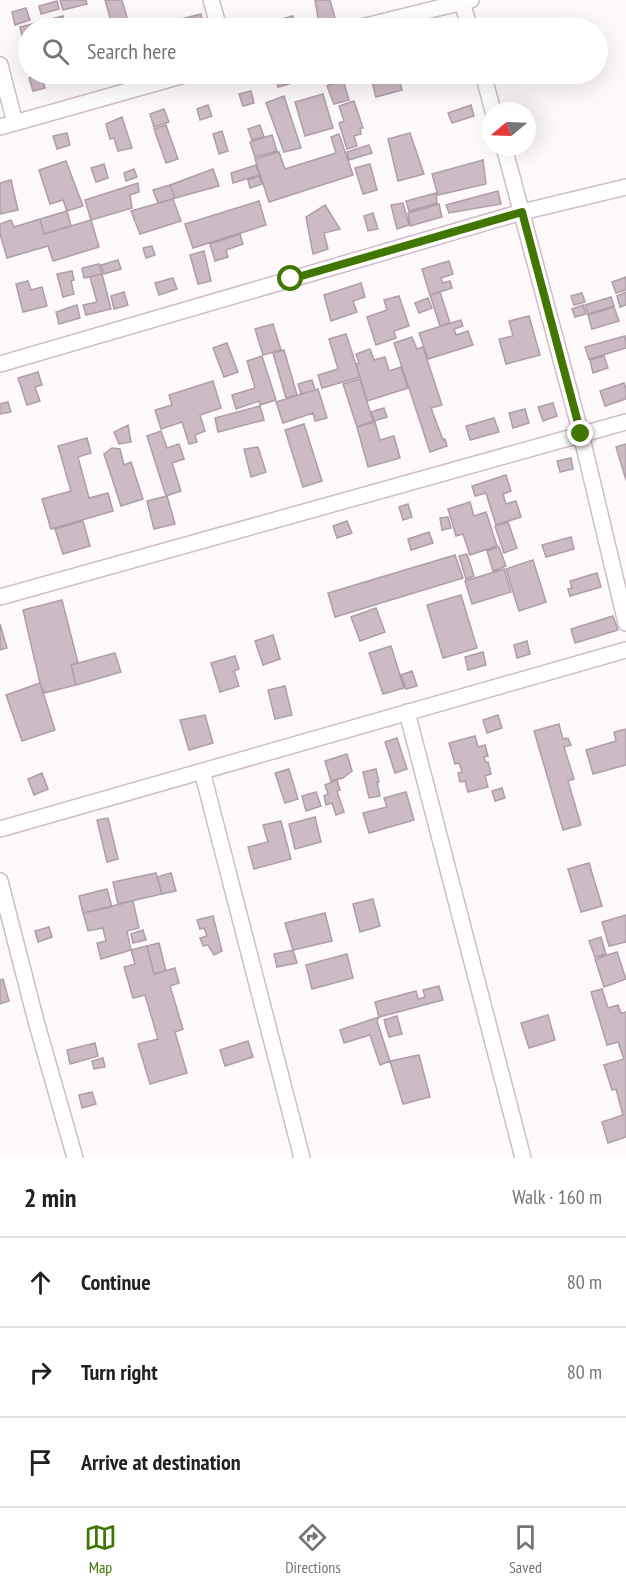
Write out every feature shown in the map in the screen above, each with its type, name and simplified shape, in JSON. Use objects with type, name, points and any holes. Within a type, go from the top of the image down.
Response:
[{"type":"street","points":[[211,0],[216,18]]},
{"type":"street","points":[[397,18],[465,1],[468,18]]},
{"type":"street","points":[[0,65],[15,123]]},
{"type":"street","points":[[0,128],[153,84]]},
{"type":"street","points":[[486,84],[491,102]]},
{"type":"street","points":[[506,156],[581,434],[626,623]]},
{"type":"street","points":[[0,364],[522,212],[626,187]]},
{"type":"street","points":[[0,597],[626,422]]},
{"type":"street","points":[[0,829],[626,650]]},
{"type":"street","points":[[407,712],[523,1158]]},
{"type":"street","points":[[202,771],[302,1158]]},
{"type":"street","points":[[0,881],[36,1021],[75,1158]]},
{"type":"building","points":[[60,0],[86,0],[87,4],[63,10]]},
{"type":"building","points":[[105,0],[122,0],[127,18],[110,18]]},
{"type":"building","points":[[315,0],[330,0],[335,18],[318,18]]},
{"type":"building","points":[[57,1],[59,9],[41,14],[39,6]]},
{"type":"building","points":[[26,8],[29,18],[18,18],[18,24],[15,25],[12,12]]},
{"type":"building","points":[[201,14],[202,18],[185,18]]},
{"type":"building","points":[[31,84],[44,84],[45,88],[33,91]]},
{"type":"building","points":[[344,84],[349,100],[334,104],[327,86]]},
{"type":"building","points":[[373,84],[400,84],[402,90],[376,97]]},
{"type":"building","points":[[251,91],[254,103],[243,106],[239,94]]},
{"type":"building","points":[[323,94],[333,128],[305,136],[295,102]]},
{"type":"building","points":[[284,96],[301,148],[284,152],[266,103]]},
{"type":"building","points":[[354,101],[363,128],[360,128],[361,134],[354,136],[357,146],[347,149],[339,123],[344,121],[339,106]]},
{"type":"building","points":[[208,105],[212,116],[200,120],[197,109]]},
{"type":"building","points":[[471,105],[474,116],[452,123],[448,113]]},
{"type":"building","points":[[164,109],[169,122],[154,127],[150,114]]},
{"type":"building","points":[[122,117],[132,148],[118,151],[114,138],[110,139],[106,124]]},
{"type":"building","points":[[166,125],[178,159],[166,163],[154,129]]},
{"type":"building","points":[[260,125],[264,137],[252,140],[248,129]]},
{"type":"building","points":[[222,131],[228,151],[219,154],[213,134]]},
{"type":"building","points":[[67,133],[70,145],[57,149],[53,136]]},
{"type":"building","points":[[410,133],[424,174],[398,181],[388,139]]},
{"type":"building","points":[[339,134],[353,175],[269,202],[255,159],[279,152],[285,169],[336,153],[331,137]]},
{"type":"building","points":[[272,135],[277,151],[255,157],[250,142]]},
{"type":"building","points":[[369,145],[372,153],[349,160],[347,152]]},
{"type":"building","points":[[483,160],[486,184],[438,195],[432,174]]},
{"type":"building","points":[[66,161],[83,206],[67,211],[63,200],[50,204],[39,170]]},
{"type":"building","points":[[104,164],[108,178],[96,182],[91,168]]},
{"type":"building","points":[[370,164],[377,190],[363,194],[355,168]]},
{"type":"building","points":[[256,165],[259,175],[233,183],[231,173]]},
{"type":"building","points":[[134,169],[137,177],[126,181],[124,173]]},
{"type":"building","points":[[213,169],[219,186],[175,198],[170,185]]},
{"type":"building","points":[[259,176],[262,184],[250,188],[248,180]]},
{"type":"building","points":[[11,180],[18,210],[0,214],[0,183]]},
{"type":"building","points":[[138,183],[139,192],[130,195],[132,208],[91,220],[85,200]]},
{"type":"building","points":[[170,185],[175,198],[158,203],[153,190]]},
{"type":"building","points":[[498,191],[501,204],[449,213],[446,205]]},
{"type":"building","points":[[436,193],[437,203],[409,211],[406,201]]},
{"type":"building","points":[[173,199],[181,221],[140,234],[131,211]]},
{"type":"building","points":[[259,201],[266,225],[193,248],[185,224]]},
{"type":"building","points":[[403,203],[409,225],[397,229],[391,205]]},
{"type":"building","points":[[439,204],[442,217],[410,226],[408,213]]},
{"type":"building","points":[[325,205],[340,229],[324,233],[328,249],[313,254],[306,217]]},
{"type":"building","points":[[67,211],[71,226],[44,234],[40,219]]},
{"type":"building","points":[[373,213],[378,229],[368,231],[364,216]]},
{"type":"building","points":[[40,219],[44,234],[91,220],[99,247],[53,261],[48,246],[7,258],[0,234],[0,224],[11,220],[14,227]]},
{"type":"building","points":[[240,234],[243,244],[226,250],[228,257],[215,261],[210,244]]},
{"type":"building","points":[[152,246],[155,255],[146,258],[143,248]]},
{"type":"building","points":[[204,251],[211,281],[198,284],[190,255]]},
{"type":"building","points":[[118,260],[121,269],[104,274],[101,265]]},
{"type":"building","points":[[449,261],[453,274],[441,278],[443,283],[450,281],[452,288],[430,295],[422,269]]},
{"type":"building","points":[[99,264],[102,274],[84,278],[82,268]]},
{"type":"building","points":[[72,271],[74,280],[71,281],[74,294],[63,297],[57,274]]},
{"type":"building","points":[[102,274],[111,309],[86,315],[83,305],[97,302],[90,277]]},
{"type":"building","points":[[626,277],[626,290],[616,293],[612,282]]},
{"type":"building","points":[[173,278],[177,289],[159,295],[155,283]]},
{"type":"building","points":[[28,281],[31,290],[42,287],[47,306],[23,312],[16,284]]},
{"type":"building","points":[[361,283],[365,297],[353,301],[357,312],[331,321],[324,295]]},
{"type":"building","points":[[124,292],[128,305],[114,309],[111,296]]},
{"type":"building","points":[[440,292],[450,323],[440,326],[430,295]]},
{"type":"building","points":[[626,292],[626,305],[620,307],[617,296]]},
{"type":"building","points":[[582,293],[585,302],[574,305],[571,296]]},
{"type":"building","points":[[399,296],[409,326],[394,331],[396,338],[376,345],[367,317],[387,310],[384,300]]},
{"type":"building","points":[[611,297],[614,306],[588,314],[585,305]]},
{"type":"building","points":[[428,298],[432,308],[419,313],[415,303]]},
{"type":"building","points":[[77,305],[80,318],[59,324],[56,312]]},
{"type":"building","points":[[583,305],[586,314],[575,317],[572,309]]},
{"type":"building","points":[[614,307],[619,321],[592,329],[588,315]]},
{"type":"building","points":[[529,316],[540,355],[506,364],[499,339],[513,336],[509,321]]},
{"type":"building","points":[[461,320],[463,326],[454,329],[456,335],[468,331],[473,345],[428,359],[419,333]]},
{"type":"building","points":[[273,324],[281,350],[263,355],[255,329]]},
{"type":"building","points":[[346,334],[360,377],[322,388],[318,375],[338,369],[329,339]]},
{"type":"building","points":[[625,336],[626,348],[589,359],[585,347]]},
{"type":"building","points":[[412,337],[417,349],[423,347],[442,405],[431,408],[447,446],[430,452],[394,343]]},
{"type":"building","points":[[227,343],[238,372],[224,377],[213,348]]},
{"type":"building","points":[[370,349],[374,360],[385,357],[389,371],[401,367],[408,388],[367,401],[356,364],[359,363],[356,354]]},
{"type":"building","points":[[284,350],[297,395],[286,398],[273,353]]},
{"type":"building","points":[[262,356],[276,400],[260,405],[259,401],[236,409],[232,395],[255,388],[247,361]]},
{"type":"building","points":[[604,356],[608,368],[593,373],[590,360]]},
{"type":"building","points":[[38,372],[42,385],[35,387],[40,401],[27,405],[18,378]]},
{"type":"building","points":[[360,379],[373,421],[357,427],[343,384]]},
{"type":"building","points":[[312,380],[315,390],[301,394],[298,384]]},
{"type":"building","points":[[213,381],[221,408],[200,415],[205,431],[195,435],[197,442],[189,444],[182,422],[161,429],[155,410],[172,405],[169,395]]},
{"type":"building","points":[[624,383],[626,399],[605,406],[600,391]]},
{"type":"building","points":[[318,389],[327,418],[315,421],[313,413],[283,423],[276,402]]},
{"type":"building","points":[[8,402],[11,412],[0,414],[0,404]]},
{"type":"building","points":[[553,403],[557,416],[543,421],[538,407]]},
{"type":"building","points":[[260,406],[264,420],[218,432],[215,418]]},
{"type":"building","points":[[384,408],[387,417],[374,421],[371,412]]},
{"type":"building","points":[[525,409],[529,423],[513,428],[509,413]]},
{"type":"building","points":[[494,418],[499,432],[470,440],[466,426]]},
{"type":"building","points":[[375,422],[380,440],[394,436],[400,458],[368,467],[357,427]]},
{"type":"building","points":[[304,424],[322,481],[303,487],[285,430]]},
{"type":"building","points":[[128,425],[131,442],[119,444],[114,432]]},
{"type":"building","points":[[161,431],[167,448],[179,444],[184,459],[172,463],[181,491],[166,496],[147,436]]},
{"type":"building","points":[[87,438],[91,453],[78,457],[89,498],[108,493],[113,511],[51,529],[42,499],[71,491],[58,446]]},
{"type":"building","points":[[626,444],[626,480],[616,447]]},
{"type":"building","points":[[258,447],[266,472],[251,477],[244,449]]},
{"type":"building","points":[[112,448],[120,449],[124,465],[131,462],[143,499],[121,506],[104,454]]},
{"type":"building","points":[[571,458],[573,469],[560,472],[557,461]]},
{"type":"building","points":[[506,475],[511,491],[503,494],[506,504],[516,501],[521,517],[496,525],[486,493],[475,496],[472,486]]},
{"type":"building","points":[[167,496],[175,524],[154,529],[147,501]]},
{"type":"building","points":[[470,502],[474,516],[486,512],[497,546],[470,555],[463,534],[456,536],[448,509]]},
{"type":"building","points":[[408,504],[412,517],[403,520],[399,507]]},
{"type":"building","points":[[448,517],[451,528],[442,530],[440,518]]},
{"type":"building","points":[[83,521],[90,546],[63,554],[55,529]]},
{"type":"building","points":[[347,521],[352,533],[337,538],[333,526]]},
{"type":"building","points":[[508,522],[517,548],[504,553],[495,526]]},
{"type":"building","points":[[429,532],[433,543],[411,550],[408,539]]},
{"type":"building","points":[[571,537],[574,549],[546,557],[542,545]]},
{"type":"building","points":[[499,547],[506,566],[493,571],[487,551]]},
{"type":"building","points":[[467,554],[474,576],[466,579],[459,556]]},
{"type":"building","points":[[455,555],[463,578],[335,617],[328,593]]},
{"type":"building","points":[[533,560],[546,602],[519,611],[506,569]]},
{"type":"building","points":[[504,569],[511,592],[472,604],[465,581]]},
{"type":"building","points":[[597,573],[601,587],[570,596],[568,589],[572,588],[570,581]]},
{"type":"building","points":[[461,595],[477,648],[443,658],[427,605]]},
{"type":"building","points":[[62,600],[78,663],[71,665],[76,685],[44,693],[23,610]]},
{"type":"building","points":[[376,608],[385,632],[360,641],[351,617]]},
{"type":"building","points":[[613,616],[618,630],[575,643],[571,629]]},
{"type":"building","points":[[0,624],[7,648],[0,650]]},
{"type":"building","points":[[273,635],[280,659],[263,665],[255,641]]},
{"type":"building","points":[[527,641],[530,654],[517,658],[514,645]]},
{"type":"building","points":[[391,646],[404,688],[383,694],[369,653]]},
{"type":"building","points":[[483,652],[486,665],[468,670],[465,657]]},
{"type":"building","points":[[115,653],[121,672],[76,685],[71,665]]},
{"type":"building","points":[[235,656],[239,669],[234,671],[239,686],[220,692],[211,663]]},
{"type":"building","points":[[412,671],[417,686],[406,689],[401,675]]},
{"type":"building","points":[[40,683],[55,730],[22,741],[6,695]]},
{"type":"building","points":[[285,686],[292,715],[275,719],[268,690]]},
{"type":"building","points":[[205,715],[213,743],[189,750],[180,720]]},
{"type":"building","points":[[498,715],[502,728],[487,733],[483,720]]},
{"type":"building","points":[[559,724],[563,739],[568,738],[571,745],[564,747],[574,779],[568,781],[581,825],[563,830],[534,731]]},
{"type":"building","points":[[626,729],[626,765],[593,774],[586,750],[616,741],[614,732]]},
{"type":"building","points":[[475,736],[478,747],[485,745],[488,756],[484,757],[491,774],[485,776],[488,787],[468,792],[465,781],[460,782],[458,773],[462,772],[459,763],[455,764],[449,743]]},
{"type":"building","points":[[397,738],[407,769],[395,773],[385,742]]},
{"type":"building","points":[[347,754],[352,771],[343,778],[331,781],[325,761]]},
{"type":"building","points":[[289,769],[298,799],[285,803],[275,773]]},
{"type":"building","points":[[376,769],[380,796],[369,798],[363,772]]},
{"type":"building","points":[[42,773],[48,789],[34,795],[28,779]]},
{"type":"building","points":[[337,780],[340,790],[337,791],[344,812],[336,815],[332,803],[326,805],[324,796],[328,794],[325,785]]},
{"type":"building","points":[[502,788],[505,798],[495,801],[492,791]]},
{"type":"building","points":[[316,792],[321,806],[306,811],[302,796]]},
{"type":"building","points":[[406,792],[414,820],[369,833],[363,813],[387,807],[384,798]]},
{"type":"building","points":[[315,817],[321,842],[295,849],[289,824]]},
{"type":"building","points":[[108,818],[118,859],[107,862],[97,820]]},
{"type":"building","points":[[281,821],[291,859],[254,869],[248,847],[268,842],[263,825]]},
{"type":"building","points":[[589,863],[602,906],[581,912],[568,869]]},
{"type":"building","points":[[156,873],[162,894],[118,904],[113,882]]},
{"type":"building","points":[[171,873],[176,891],[162,894],[157,877]]},
{"type":"building","points":[[107,889],[112,907],[83,913],[79,896]]},
{"type":"building","points":[[373,899],[380,926],[360,932],[353,904]]},
{"type":"building","points":[[133,901],[139,928],[127,931],[131,950],[101,959],[97,943],[106,941],[103,928],[88,931],[83,913]]},
{"type":"building","points":[[325,913],[332,941],[293,950],[285,923]]},
{"type":"building","points":[[626,915],[626,942],[609,946],[602,922]]},
{"type":"building","points":[[213,916],[222,951],[214,955],[208,945],[203,946],[200,938],[207,936],[204,928],[200,929],[197,920]]},
{"type":"building","points":[[49,927],[52,937],[38,942],[35,931]]},
{"type":"building","points":[[143,930],[146,940],[133,943],[131,934]]},
{"type":"building","points":[[601,937],[606,954],[595,957],[589,941]]},
{"type":"building","points":[[159,943],[166,971],[154,974],[147,946]]},
{"type":"building","points":[[147,946],[154,974],[175,968],[179,983],[170,986],[183,1029],[175,1032],[187,1073],[150,1084],[138,1044],[158,1039],[145,995],[133,998],[124,967],[135,964],[131,950]]},
{"type":"building","points":[[293,950],[297,963],[277,967],[274,954]]},
{"type":"building","points":[[617,952],[626,979],[604,987],[595,959]]},
{"type":"building","points":[[347,954],[353,978],[312,989],[306,965]]},
{"type":"building","points":[[3,979],[9,1001],[0,1004],[0,980]]},
{"type":"building","points":[[439,986],[443,1000],[379,1017],[375,1002],[416,991],[418,999],[425,997],[423,990]]},
{"type":"building","points":[[602,989],[608,1008],[618,1005],[621,1013],[626,1012],[626,1137],[608,1143],[602,1122],[623,1115],[616,1089],[612,1090],[604,1065],[624,1059],[618,1042],[607,1045],[591,992]]},
{"type":"building","points":[[548,1015],[555,1040],[529,1048],[521,1023]]},
{"type":"building","points":[[397,1016],[402,1034],[389,1037],[384,1020]]},
{"type":"building","points":[[379,1017],[377,1021],[390,1061],[380,1065],[370,1035],[344,1043],[340,1030]]},
{"type":"building","points":[[248,1041],[253,1057],[225,1066],[220,1050]]},
{"type":"building","points":[[95,1043],[98,1056],[70,1064],[67,1050]]},
{"type":"building","points":[[419,1055],[430,1097],[403,1104],[390,1061]]},
{"type":"building","points":[[103,1058],[105,1067],[94,1069],[92,1061]]},
{"type":"building","points":[[92,1092],[96,1104],[82,1108],[79,1095]]},
{"type":"route","points":[[291,279],[522,212],[581,434]]}]
